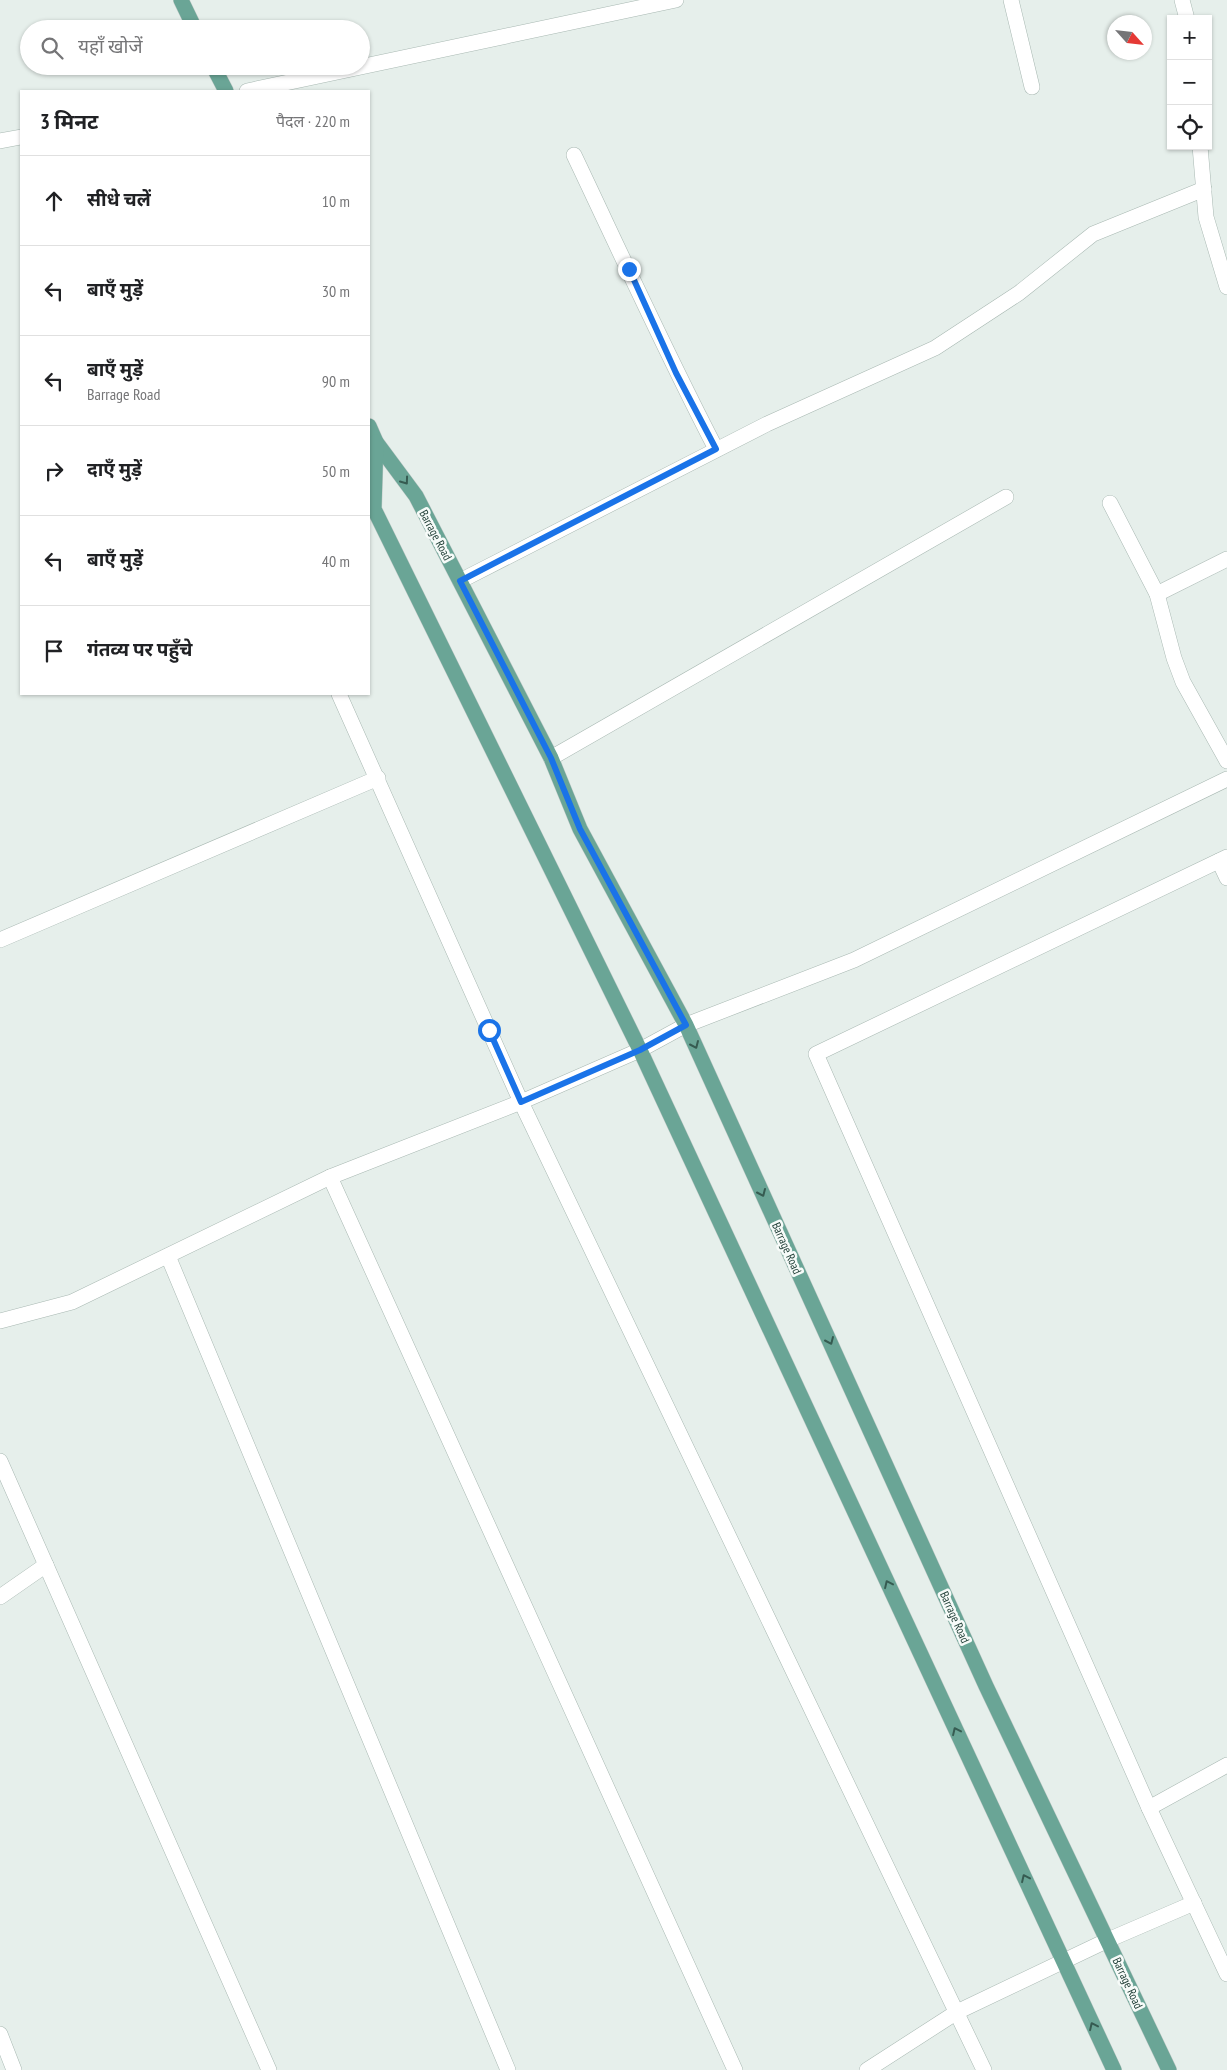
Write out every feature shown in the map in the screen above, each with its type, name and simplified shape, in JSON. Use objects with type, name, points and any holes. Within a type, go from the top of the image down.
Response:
[{"type":"main road","points":[[181,0],[191,20]]},
{"type":"main road","points":[[218,75],[225,90]]},
{"type":"main road","name":"Barrage Road","points":[[370,428],[376,442],[416,496],[551,758],[580,829],[686,1025],[986,1686],[1169,2070]]},
{"type":"main road","name":"Barrage Road","points":[[376,442],[374,509],[640,1050],[1114,2070]]},
{"type":"street","points":[[370,65],[676,0]]},
{"type":"street","points":[[1011,0],[1032,87]]},
{"type":"street","points":[[1182,0],[1186,15]]},
{"type":"street","points":[[252,90],[322,75]]},
{"type":"street","points":[[0,141],[20,137]]},
{"type":"street","points":[[1200,150],[1206,217],[1227,287]]},
{"type":"street","points":[[574,156],[615,244],[643,296],[676,373],[716,449]]},
{"type":"street","points":[[460,581],[716,449],[935,348],[1019,293],[1093,234],[1204,189]]},
{"type":"street","points":[[551,758],[1006,498]]},
{"type":"street","points":[[1110,503],[1157,594],[1174,658],[1183,682],[1227,761]]},
{"type":"street","points":[[1157,594],[1227,559]]},
{"type":"street","points":[[339,695],[521,1102],[984,2070]]},
{"type":"street","points":[[0,940],[378,778]]},
{"type":"street","points":[[0,1321],[72,1302],[330,1177],[521,1102],[640,1050],[686,1025],[854,960],[1227,779]]},
{"type":"street","points":[[1227,878],[1223,859],[816,1054],[1149,1808],[1227,1974]]},
{"type":"street","points":[[330,1177],[735,2070]]},
{"type":"street","points":[[168,1256],[508,2070]]},
{"type":"street","points":[[0,1461],[270,2070]]},
{"type":"street","points":[[0,1598],[46,1565]]},
{"type":"street","points":[[1149,1808],[1227,1765]]},
{"type":"street","points":[[867,2070],[957,2012],[1108,1940],[1194,1903]]},
{"type":"street","points":[[0,2034],[14,2070]]},
{"type":"route","points":[[489,1030],[521,1102],[640,1050],[686,1025],[580,829],[551,758],[460,581],[716,449],[676,373],[643,296],[629,269]]}]
